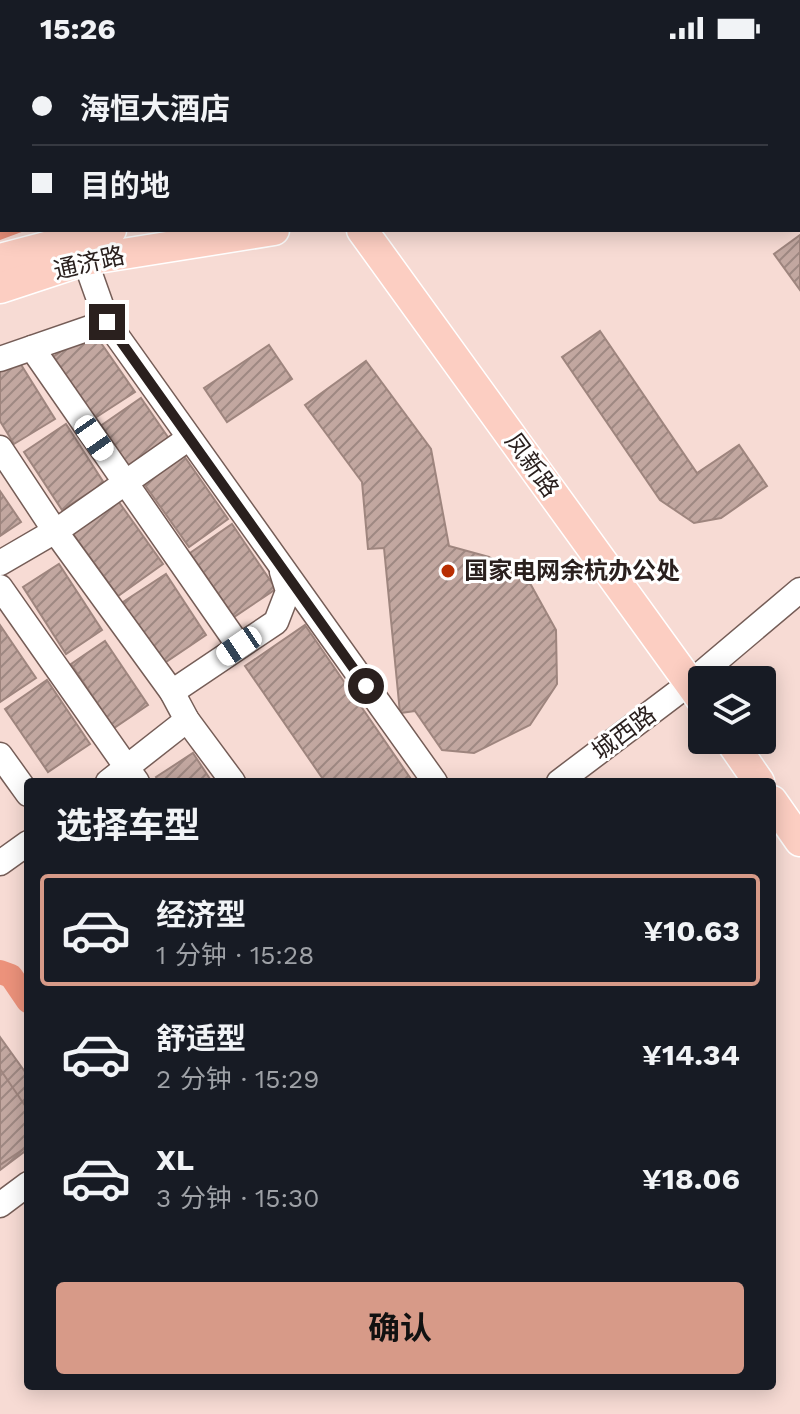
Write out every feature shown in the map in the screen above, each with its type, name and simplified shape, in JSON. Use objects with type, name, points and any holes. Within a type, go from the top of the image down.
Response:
[{"type":"main road","name":"通济路","points":[[0,259],[103,232]]},
{"type":"main road","name":"通济路","points":[[0,288],[85,260],[261,232]]},
{"type":"main road","name":"凤新路","points":[[363,232],[688,680]]},
{"type":"main road","points":[[740,754],[756,778]]},
{"type":"main road","points":[[776,807],[800,841]]},
{"type":"street","points":[[85,260],[107,322],[432,778]]},
{"type":"street","points":[[0,359],[107,322]]},
{"type":"street","points":[[32,348],[239,646]]},
{"type":"street","points":[[0,563],[55,531],[189,438]]},
{"type":"street","points":[[0,448],[230,778]]},
{"type":"street","points":[[172,692],[276,622],[288,591],[280,566]]},
{"type":"street","points":[[0,587],[124,777],[187,720]]},
{"type":"street","name":"城西路","points":[[722,666],[800,590]]},
{"type":"street","name":"城西路","points":[[565,778],[688,696]]},
{"type":"street","points":[[0,755],[24,788]]},
{"type":"street","points":[[0,863],[24,846]]},
{"type":"street","points":[[0,1205],[24,1187]]},
{"type":"green space","points":[[0,232],[22,232],[0,240]]},
{"type":"building","points":[[800,235],[800,290],[774,254]]},
{"type":"building","points":[[92,330],[135,392],[92,420],[50,359]]},
{"type":"building","points":[[600,331],[697,473],[739,445],[767,486],[721,518],[694,523],[660,500],[562,357]]},
{"type":"building","points":[[269,345],[292,379],[227,422],[204,388]]},
{"type":"building","points":[[15,355],[55,419],[14,444],[0,421],[0,365]]},
{"type":"building","name":"国家电网余杭办公处","points":[[366,361],[431,449],[449,546],[489,557],[531,585],[556,630],[557,684],[530,725],[474,753],[442,750],[415,711],[400,713],[384,548],[368,549],[362,482],[305,405]]},
{"type":"building","points":[[141,398],[172,443],[130,472],[99,427]]},
{"type":"building","points":[[66,424],[104,483],[62,510],[24,452]]},
{"type":"building","points":[[182,453],[228,519],[189,547],[142,481]]},
{"type":"building","points":[[0,491],[21,522],[0,536]]},
{"type":"building","points":[[116,498],[163,564],[118,596],[71,531]]},
{"type":"building","points":[[232,524],[276,589],[234,617],[190,553]]},
{"type":"building","points":[[59,564],[102,630],[66,654],[23,587]]},
{"type":"building","points":[[166,574],[206,635],[160,666],[120,604]]},
{"type":"building","points":[[0,625],[36,678],[0,702]]},
{"type":"building","points":[[305,625],[410,778],[322,778],[245,666]]},
{"type":"building","points":[[105,641],[148,705],[114,728],[71,664]]},
{"type":"building","points":[[47,680],[90,744],[48,772],[5,709]]},
{"type":"building","points":[[193,753],[209,778],[157,778]]},
{"type":"building","points":[[0,1037],[24,1070],[24,1152],[0,1170]]},
{"type":"building","points":[[0,1069],[24,1104],[24,1149],[0,1165]]},
{"type":"waterway","points":[[0,972],[11,976],[24,995]]},
{"type":"place","name":"国家电网余杭办公处","points":[[448,571]]},
{"type":"route","points":[[107,322],[366,686]]}]
